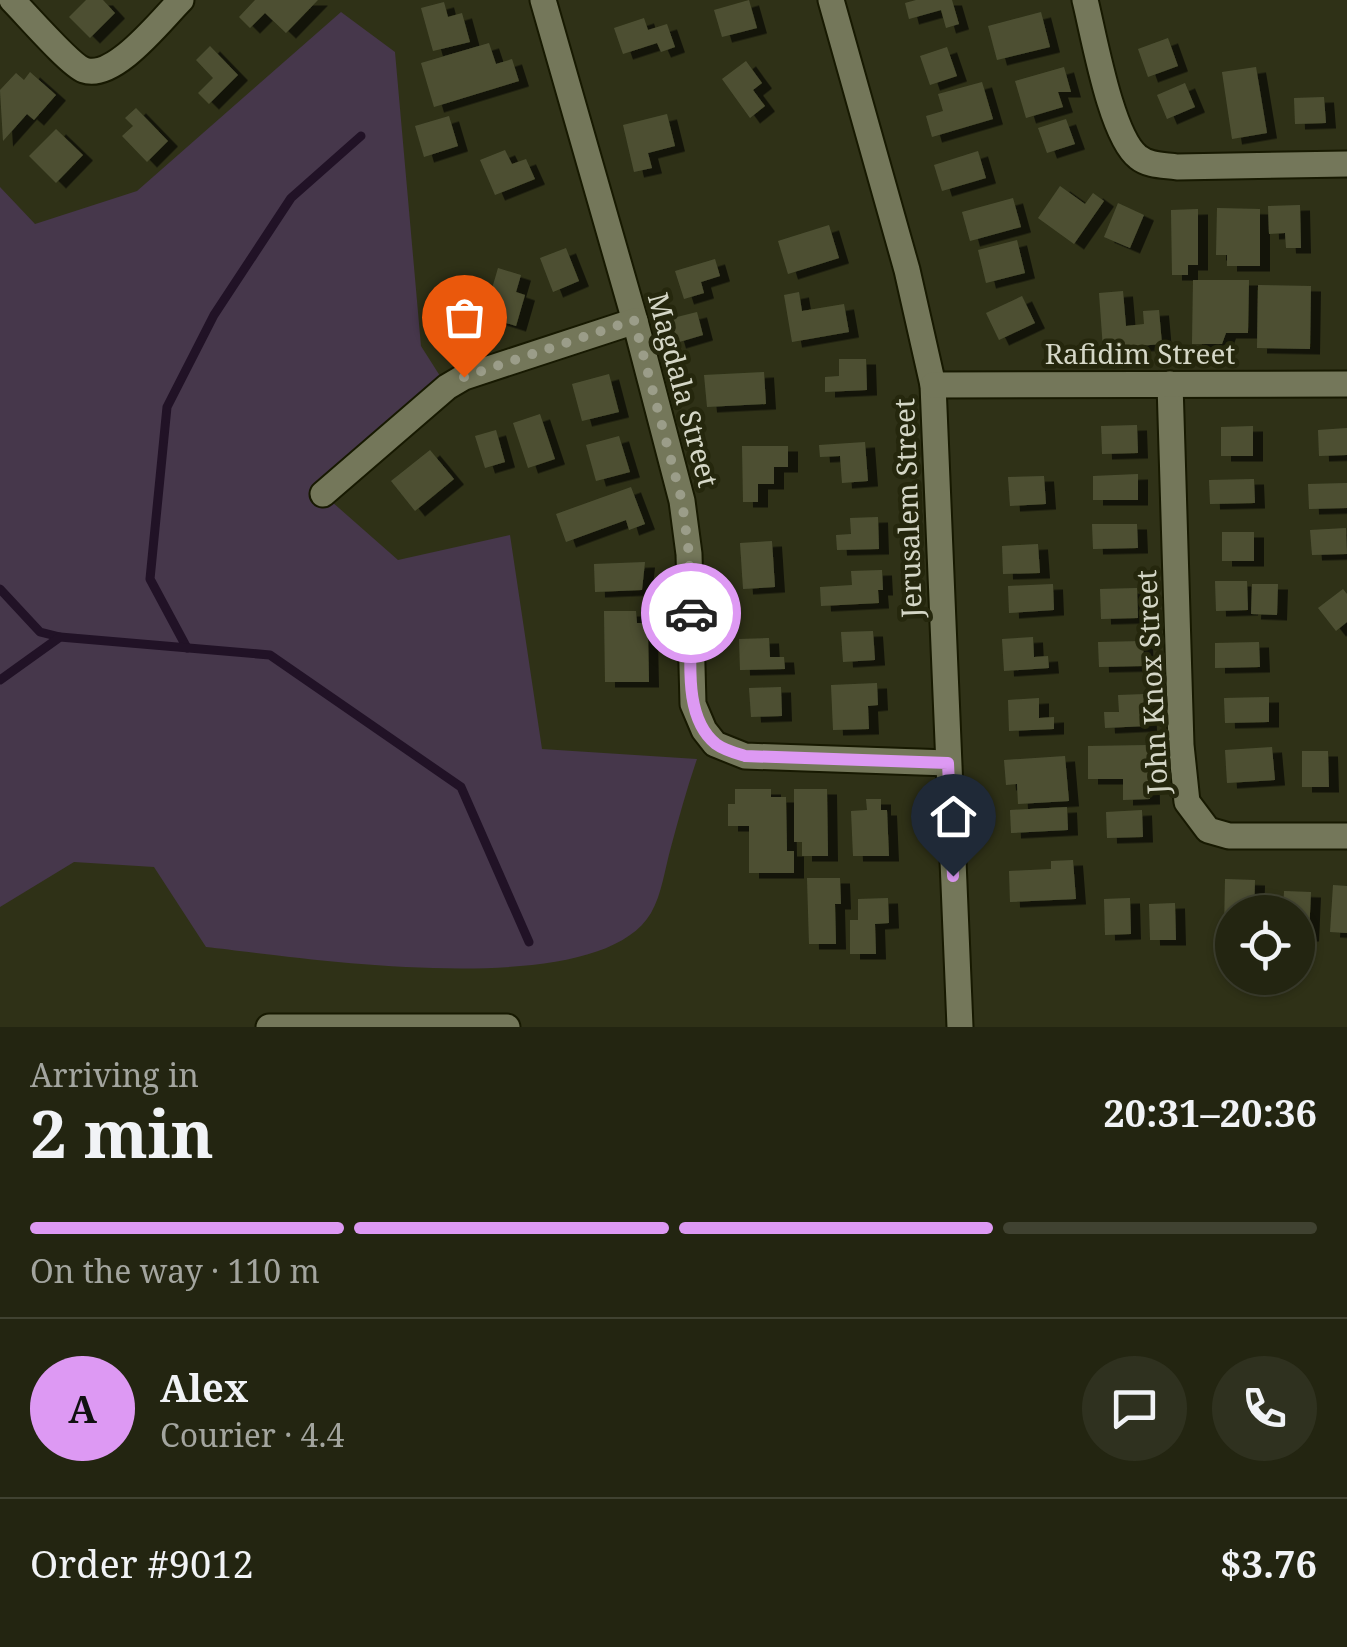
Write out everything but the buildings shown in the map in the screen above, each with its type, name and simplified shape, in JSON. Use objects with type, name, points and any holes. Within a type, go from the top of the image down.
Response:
[{"type":"street","points":[[12,0],[82,70],[100,72],[115,66],[181,0]]},
{"type":"street","name":"Magdala Street","points":[[543,0],[682,501],[689,554],[693,704],[704,730],[716,744],[745,756],[948,763]]},
{"type":"street","name":"Jerusalem Street","points":[[831,0],[907,270],[933,385],[960,1027]]},
{"type":"street","points":[[1084,0],[1114,116],[1137,156],[1151,164],[1177,166],[1347,164]]},
{"type":"street","points":[[322,494],[446,387],[464,377],[634,320]]},
{"type":"street","name":"John Knox Street","points":[[1170,384],[1180,745],[1187,802],[1208,830],[1229,836],[1347,836]]},
{"type":"street","name":"Rafidim Street","points":[[933,385],[1347,384]]},
{"type":"street","points":[[269,1027],[508,1027]]},
{"type":"shaded area","points":[[341,12],[395,52],[421,346],[447,387],[323,494],[398,560],[510,535],[542,749],[697,759],[651,913],[620,941],[572,959],[511,967],[443,968],[373,965],[206,947],[154,867],[74,862],[0,907],[0,187],[35,224],[137,191]]},
{"type":"waterway","points":[[187,648],[150,579],[167,407],[214,315],[291,198],[361,136]]},
{"type":"waterway","points":[[0,589],[40,632],[60,637]]},
{"type":"waterway","points":[[0,680],[60,637],[270,655],[461,787],[529,942]]},
{"type":"way so far","points":[[464,377],[634,320],[682,501],[691,613]]},
{"type":"route","points":[[691,613],[693,704],[704,730],[716,744],[745,756],[948,763],[953,876]]}]
